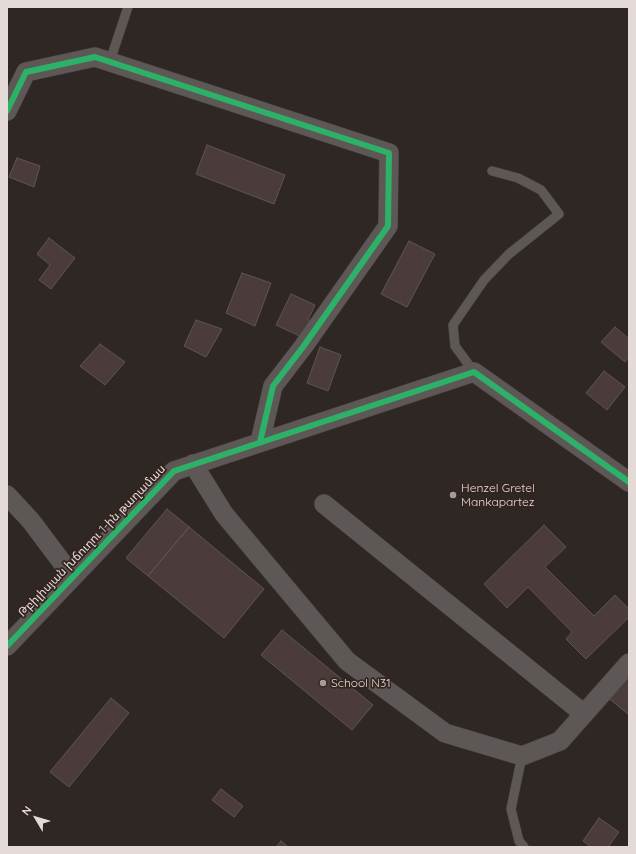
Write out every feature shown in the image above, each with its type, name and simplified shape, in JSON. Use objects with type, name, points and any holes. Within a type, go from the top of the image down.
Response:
[{"type":"street","points":[[7,111],[26,72],[95,57],[389,153],[388,226],[303,347],[273,386],[260,442]]},
{"type":"street","points":[[474,372],[629,482]]},
{"type":"street","name":"Թբիլիսյան խճուղու 1-ին թաղամաս","points":[[7,646],[174,470],[474,372]]},
{"type":"street","points":[[193,464],[224,514],[348,660],[445,733],[522,756],[560,741],[629,663]]},
{"type":"street","points":[[7,494],[31,520],[73,577]]},
{"type":"street","points":[[324,504],[584,714]]},
{"type":"lane","points":[[110,61],[128,7]]},
{"type":"lane","points":[[474,372],[455,346],[453,325],[484,280],[509,254],[559,214],[541,190],[518,178],[492,171]]},
{"type":"lane","points":[[522,756],[511,809],[520,841],[524,847]]},
{"type":"building","points":[[207,145],[285,175],[274,204],[196,174]]},
{"type":"building","points":[[17,158],[40,166],[34,187],[9,177]]},
{"type":"building","points":[[49,238],[75,258],[51,289],[39,280],[50,265],[37,254]]},
{"type":"building","points":[[409,241],[435,254],[407,307],[381,294]]},
{"type":"building","points":[[242,273],[271,283],[255,326],[226,313]]},
{"type":"building","points":[[291,294],[315,305],[308,320],[314,323],[306,339],[276,325]]},
{"type":"building","points":[[196,320],[222,329],[206,357],[184,346]]},
{"type":"building","points":[[615,327],[629,339],[629,357],[625,362],[601,342]]},
{"type":"building","points":[[100,344],[125,362],[105,385],[80,366]]},
{"type":"building","points":[[320,347],[341,355],[328,391],[307,383]]},
{"type":"building","points":[[604,371],[625,387],[607,410],[586,393]]},
{"type":"building","points":[[167,509],[189,527],[148,576],[126,558]]},
{"type":"building","points":[[544,525],[566,547],[545,567],[594,616],[615,595],[629,609],[629,617],[586,659],[566,639],[572,632],[528,587],[507,608],[484,584]]},
{"type":"building","points":[[189,527],[264,589],[224,638],[148,576]]},
{"type":"building","points":[[282,630],[373,705],[352,730],[261,655]]},
{"type":"building","points":[[629,673],[629,715],[605,695]]},
{"type":"building","points":[[111,698],[129,713],[69,787],[50,772]]},
{"type":"building","points":[[221,789],[243,806],[234,817],[212,800]]},
{"type":"building","points":[[599,818],[619,832],[608,847],[591,847],[583,841]]},
{"type":"building","points":[[281,841],[288,847],[276,847]]},
{"type":"cycle path","points":[[7,111],[26,72],[95,57],[389,153],[388,226],[303,347],[273,386],[260,442]]},
{"type":"cycle path","points":[[7,646],[174,471],[474,372],[629,482]]},
{"type":"place","name":"Henzel Gretel Mankapartez","points":[[453,495]]},
{"type":"place","name":"School N31","points":[[323,683]]}]
